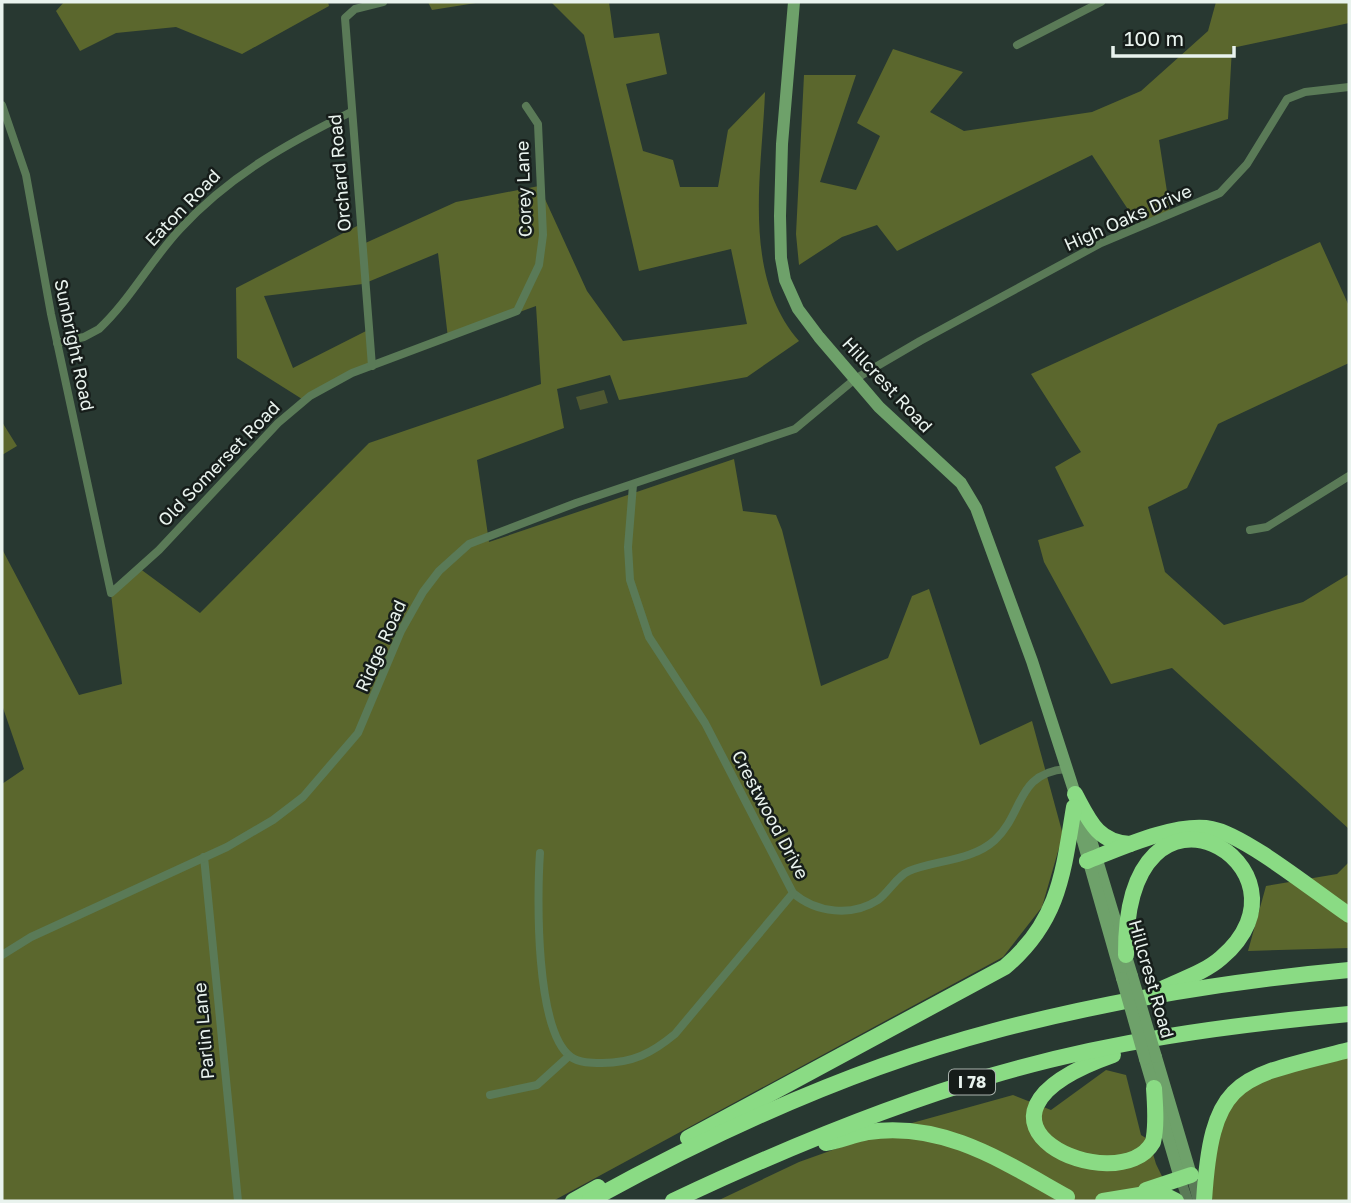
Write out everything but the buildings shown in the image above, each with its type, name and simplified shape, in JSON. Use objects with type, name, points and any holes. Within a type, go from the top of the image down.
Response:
[{"type":"highway","points":[[1075,801],[1096,832],[1117,844],[1132,844]]},
{"type":"highway","points":[[573,1201],[1005,967],[1033,941],[1051,911],[1064,871],[1075,801]]},
{"type":"highway","points":[[1092,859],[1178,831],[1213,829],[1250,847],[1349,915]]},
{"type":"highway","points":[[1126,955],[1128,906],[1135,883],[1150,859],[1166,847],[1189,839],[1217,845],[1236,858],[1244,868],[1251,893],[1250,914],[1243,932],[1222,958],[1210,966],[1145,997]]},
{"type":"highway","name":"I 78","points":[[589,1201],[727,1131],[884,1067],[991,1031],[1145,997],[1249,979],[1349,970]]},
{"type":"highway","name":"I 78","points":[[673,1201],[786,1150],[887,1110],[995,1074],[1166,1037],[1255,1023],[1349,1014]]},
{"type":"highway","points":[[1089,1197],[1057,1180],[1043,1162],[1034,1138],[1038,1112],[1063,1078],[1095,1062],[1166,1037]]},
{"type":"highway","points":[[1204,1201],[1212,1128],[1232,1094],[1245,1082],[1272,1069],[1349,1050]]},
{"type":"highway","points":[[1133,1184],[1147,1159],[1154,1139],[1154,1088]]},
{"type":"highway","points":[[786,1150],[867,1133],[931,1133],[979,1149],[1089,1197],[1133,1184],[1186,1177]]},
{"type":"highway","points":[[1133,1184],[1176,1201]]},
{"type":"main road","name":"Hillcrest Road","points":[[794,2],[782,144],[780,216],[783,271],[798,309],[855,379],[911,439],[961,483],[976,508],[1029,650],[1186,1177]]},
{"type":"main road","name":"Hillcrest Road","points":[[1092,859],[1126,955],[1127,977]]},
{"type":"main road","name":"Hillcrest Road","points":[[1150,1058],[1154,1088],[1186,1177]]},
{"type":"street","name":"Orchard Road","points":[[372,366],[345,19],[355,9],[383,2]]},
{"type":"street","points":[[1017,45],[1101,2]]},
{"type":"street","name":"High Oaks Drive","points":[[855,379],[1101,243],[1220,193],[1247,164],[1287,99],[1305,92],[1349,87]]},
{"type":"street","name":"Sunbright Road","points":[[2,105],[26,175],[57,343],[111,593]]},
{"type":"street","name":"Corey Lane","points":[[517,311],[539,265],[543,235],[538,124],[526,106]]},
{"type":"street","name":"Eaton Road","points":[[57,343],[84,337],[99,329],[179,230],[237,176],[286,144],[351,112]]},
{"type":"street","name":"Old Somerset Road","points":[[111,593],[159,550],[295,407],[329,384],[517,311]]},
{"type":"street","name":"Ridge Road","points":[[2,955],[32,937],[204,857],[273,820],[303,797],[335,764],[365,721],[413,608],[439,571],[457,553],[498,531],[795,429],[855,379]]},
{"type":"street","points":[[1250,530],[1268,527],[1349,476]]},
{"type":"street","name":"Crestwood Drive","points":[[633,485],[628,547],[630,580],[649,637],[705,723],[793,892],[817,907],[830,911],[859,909],[878,899],[907,872],[988,845],[1001,833],[1035,778],[1053,770],[1066,769]]},
{"type":"street","points":[[540,853],[538,881],[545,999],[552,1029],[569,1056],[588,1063],[620,1063],[657,1049],[675,1034],[793,892]]},
{"type":"street","name":"Parlin Lane","points":[[204,857],[239,1201]]},
{"type":"street","points":[[490,1095],[537,1085],[569,1056]]},
{"type":"street","name":"Hillcrest Road","points":[[1186,1177],[1188,1201]]},
{"type":"street","name":"Hillcrest Road","points":[[1186,1177],[1198,1201]]},
{"type":"green space","points":[[64,2],[328,2],[329,6],[242,54],[176,27],[116,33],[80,51],[56,11]]},
{"type":"green space","points":[[428,2],[482,2],[432,10]]},
{"type":"green space","points":[[551,2],[609,2],[614,38],[659,33],[667,74],[626,84],[643,151],[673,160],[680,187],[718,187],[728,130],[765,92],[759,189],[762,254],[769,285],[781,314],[799,341],[747,377],[619,400],[610,375],[557,389],[564,428],[477,460],[489,542],[734,459],[743,511],[776,515],[782,530],[821,686],[888,658],[912,596],[929,589],[980,745],[1032,721],[1066,846],[1059,848],[1042,907],[1003,957],[553,1201],[2,1201],[2,784],[24,769],[2,705],[2,549],[79,695],[122,684],[111,594],[139,568],[200,613],[369,443],[541,384],[536,306],[448,338],[438,253],[363,284],[264,296],[293,368],[368,330],[368,364],[302,399],[237,358],[236,288],[359,225],[361,245],[456,202],[539,186],[587,291],[623,341],[747,324],[731,249],[639,271],[584,35]]},
{"type":"green space","points":[[1216,2],[1349,2],[1349,23],[1232,48],[1228,119],[1159,140],[1170,211],[1137,223],[1092,155],[897,251],[877,225],[842,237],[799,265],[796,234],[804,75],[856,75],[820,182],[856,190],[880,136],[857,123],[893,49],[963,72],[930,112],[964,131],[1092,112],[1141,91],[1208,31]]},
{"type":"green space","points":[[1320,242],[1349,306],[1349,363],[1218,424],[1187,488],[1148,507],[1165,572],[1224,625],[1303,602],[1349,574],[1349,829],[1172,668],[1111,684],[1044,562],[1038,540],[1084,526],[1055,467],[1081,452],[1031,374]]},
{"type":"green space","points":[[604,390],[608,403],[580,410],[576,397]]},
{"type":"green space","points":[[2,422],[17,446],[2,455]]},
{"type":"green space","points":[[1349,862],[1349,948],[1248,951],[1266,886],[1337,874]]},
{"type":"green space","points":[[1349,1055],[1349,1201],[1213,1201],[1204,1176],[1222,1108],[1261,1075]]},
{"type":"green space","points":[[1106,1070],[1126,1075],[1141,1135],[1149,1140],[1156,1164],[1174,1201],[717,1201],[799,1162],[894,1128],[1013,1095],[1051,1110]]}]
